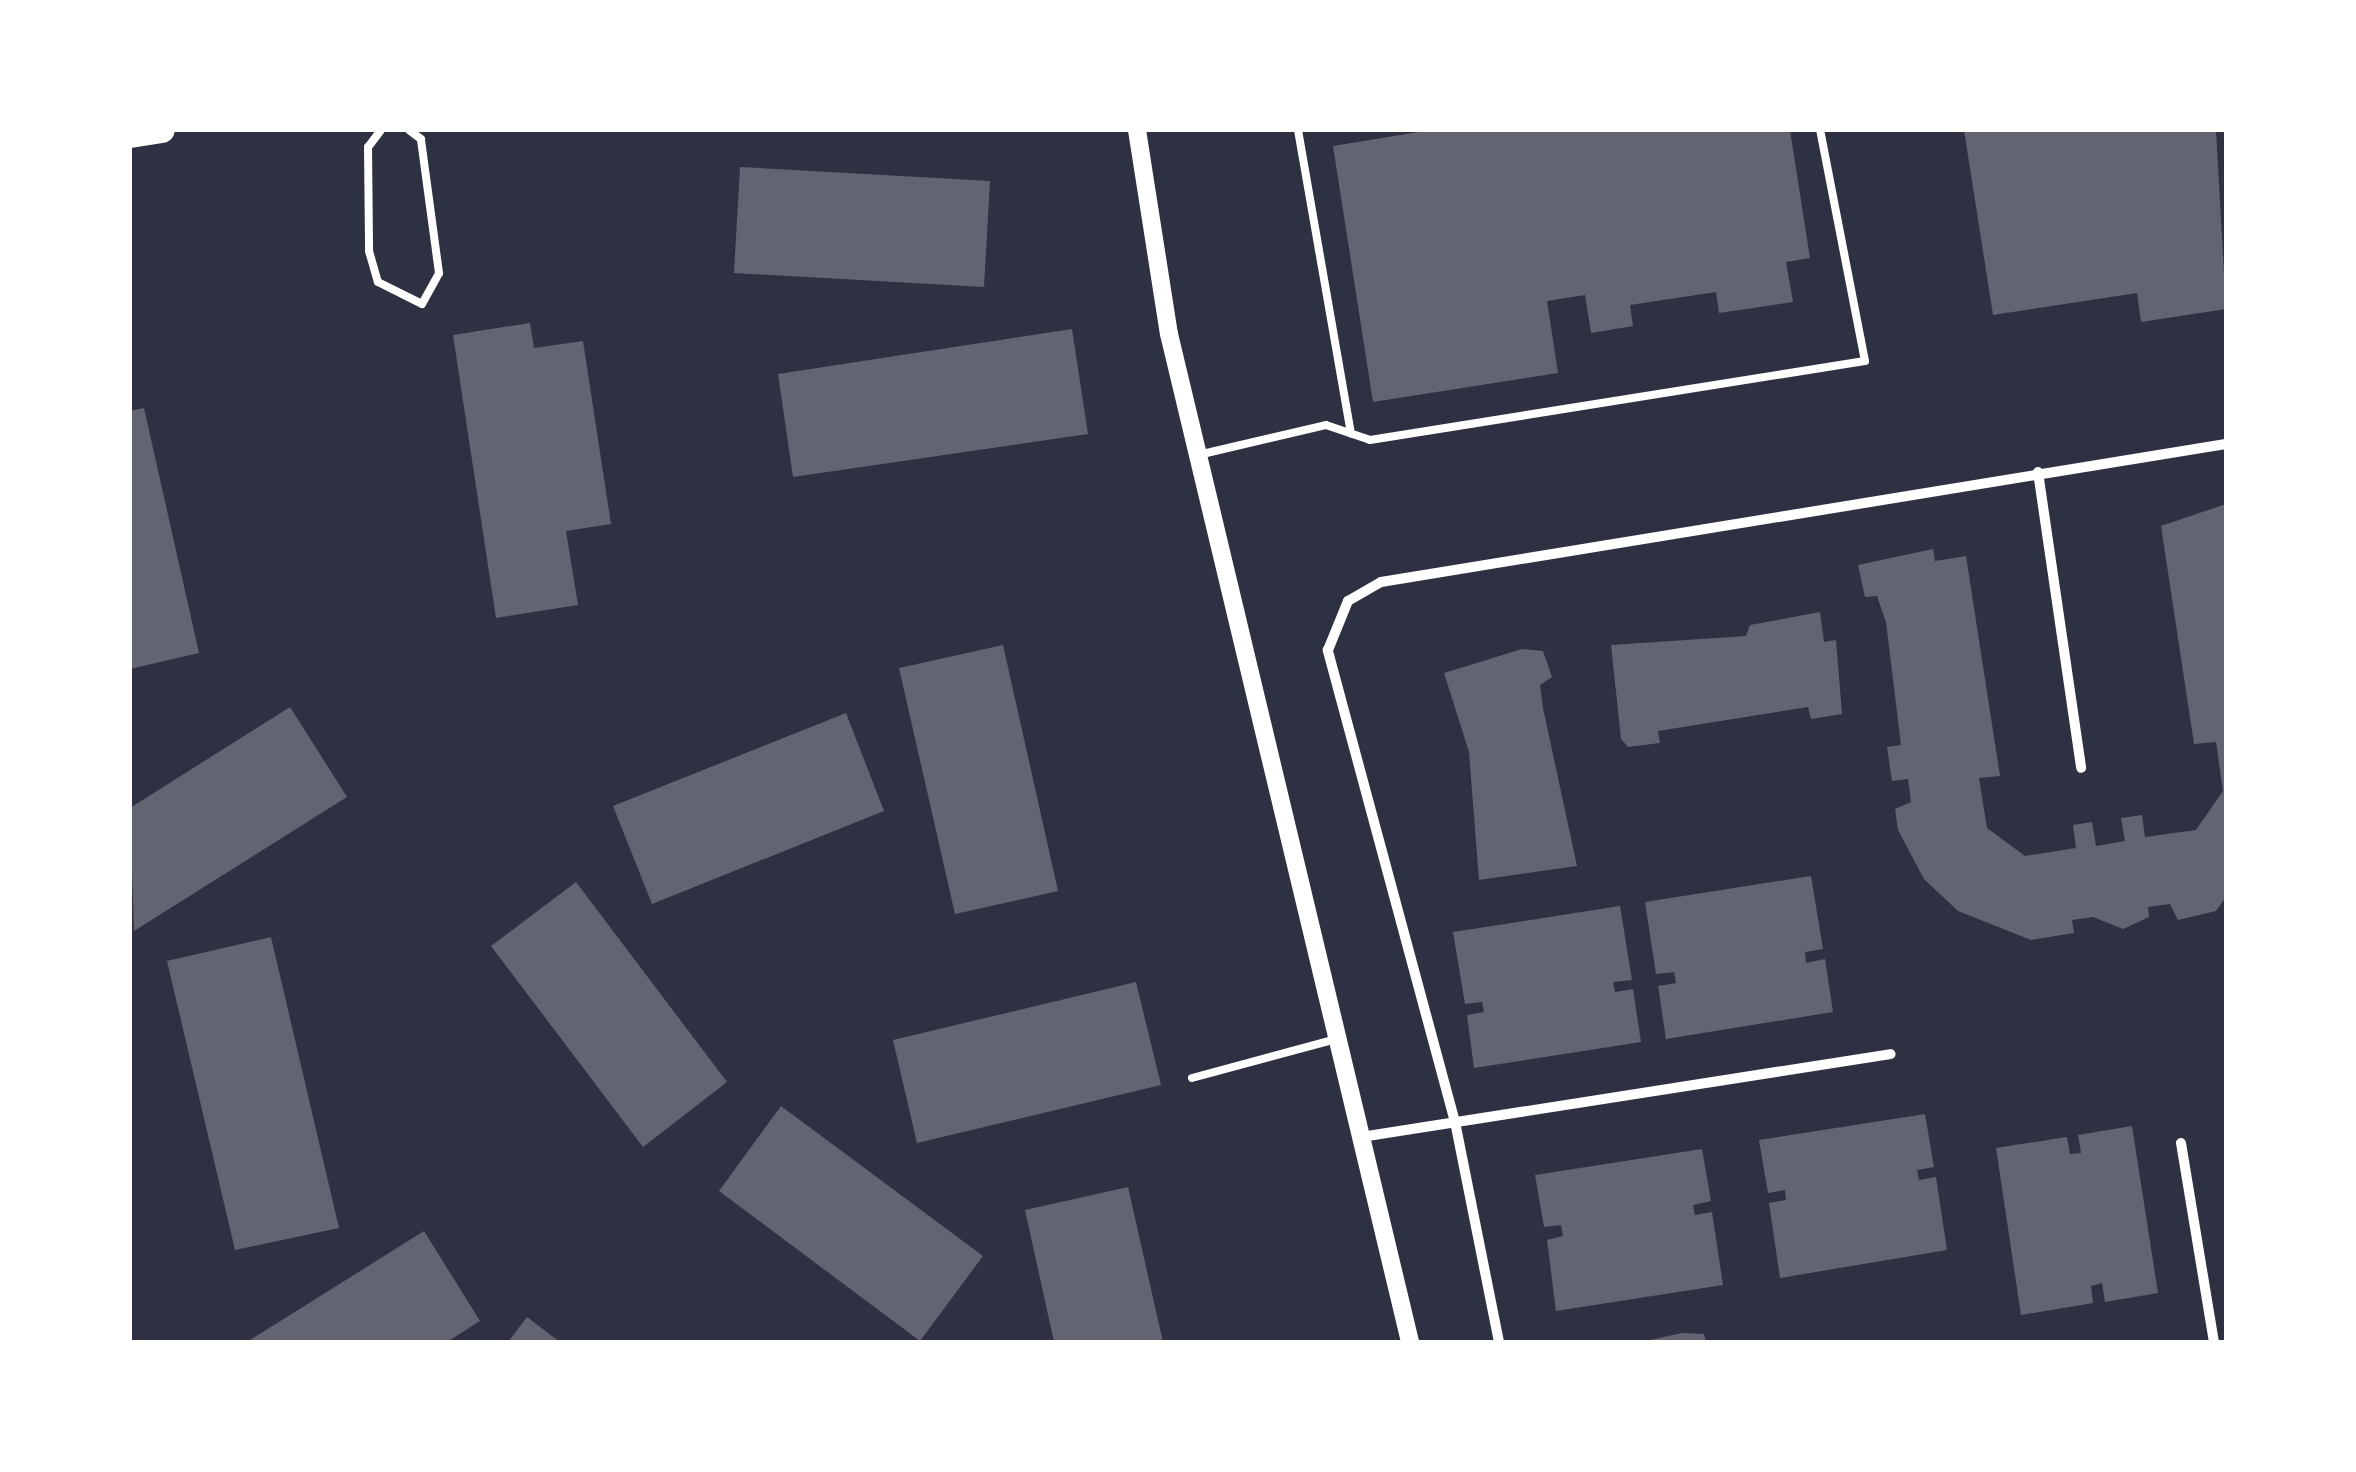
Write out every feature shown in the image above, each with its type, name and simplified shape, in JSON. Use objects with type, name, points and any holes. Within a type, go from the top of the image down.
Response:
[{"type":"main road","points":[[130,135],[162,130]]},
{"type":"street","points":[[1137,130],[1198,455],[1410,1342]]},
{"type":"street","points":[[1500,1342],[1455,1122],[1328,650],[1348,601],[1382,582],[2226,444]]},
{"type":"street","points":[[2038,472],[2081,768]]},
{"type":"street","points":[[1362,1137],[1891,1054]]},
{"type":"street","points":[[2181,1144],[2214,1342]]},
{"type":"lane","points":[[382,130],[368,148],[369,251],[378,282],[422,304],[439,272],[421,139],[408,130]]},
{"type":"lane","points":[[1298,130],[1350,433]]},
{"type":"lane","points":[[1198,455],[1326,425],[1370,440],[1864,362],[1820,130]]},
{"type":"lane","points":[[1192,1078],[1338,1039]]},
{"type":"building","points":[[1431,130],[1790,130],[1810,258],[1786,262],[1793,302],[1719,313],[1716,292],[1630,305],[1633,326],[1591,333],[1585,295],[1547,301],[1558,373],[1373,402],[1333,146]]},
{"type":"building","points":[[1964,130],[2216,130],[2226,309],[2141,322],[2137,293],[1993,315]]},
{"type":"building","points":[[740,167],[990,181],[984,287],[734,273]]},
{"type":"building","points":[[530,323],[534,348],[583,341],[611,524],[566,531],[578,605],[496,618],[453,335]]},
{"type":"building","points":[[1072,329],[1088,434],[793,477],[778,374]]},
{"type":"building","points":[[144,408],[199,653],[130,669],[130,411]]},
{"type":"building","points":[[2226,504],[2226,897],[2216,911],[2178,920],[2170,904],[2148,907],[2149,917],[2123,929],[2093,917],[2072,920],[2074,933],[2031,940],[1958,911],[1924,879],[1898,830],[1895,809],[1911,802],[1908,779],[1892,781],[1887,747],[1901,745],[1886,622],[1877,596],[1865,597],[1858,565],[1933,549],[1935,561],[1966,556],[2000,776],[1979,778],[1987,828],[2025,856],[2076,848],[2073,825],[2092,822],[2096,846],[2125,841],[2121,818],[2142,815],[2145,837],[2196,830],[2223,791],[2216,742],[2194,744],[2161,526]]},
{"type":"building","points":[[1820,612],[1824,642],[1836,640],[1842,714],[1811,719],[1808,707],[1658,731],[1660,743],[1628,747],[1621,739],[1611,645],[1746,636],[1750,625]]},
{"type":"building","points":[[1003,645],[1058,891],[955,914],[899,668]]},
{"type":"building","points":[[1522,649],[1543,651],[1552,677],[1540,685],[1543,708],[1577,866],[1479,880],[1469,752],[1444,673]]},
{"type":"building","points":[[290,707],[347,797],[134,931],[130,808]]},
{"type":"building","points":[[846,713],[884,811],[652,904],[613,806]]},
{"type":"building","points":[[1811,876],[1823,949],[1805,952],[1806,963],[1825,959],[1833,1012],[1666,1039],[1658,986],[1676,983],[1674,972],[1656,974],[1645,902]]},
{"type":"building","points":[[576,882],[727,1082],[643,1147],[491,946]]},
{"type":"building","points":[[1620,906],[1632,980],[1613,982],[1615,992],[1633,989],[1641,1042],[1474,1068],[1467,1015],[1484,1012],[1482,1002],[1465,1004],[1453,932]]},
{"type":"building","points":[[271,937],[339,1228],[235,1250],[167,961]]},
{"type":"building","points":[[1136,982],[1161,1085],[917,1143],[893,1040]]},
{"type":"building","points":[[781,1106],[983,1256],[920,1341],[719,1191]]},
{"type":"building","points":[[1925,1114],[1934,1167],[1917,1170],[1919,1180],[1936,1177],[1947,1250],[1780,1278],[1769,1203],[1786,1200],[1785,1190],[1768,1193],[1759,1140]]},
{"type":"building","points":[[2132,1126],[2158,1293],[2105,1302],[2102,1283],[2091,1286],[2093,1303],[2021,1315],[1996,1148],[2067,1137],[2070,1154],[2081,1153],[2078,1135]]},
{"type":"building","points":[[1702,1149],[1711,1201],[1693,1205],[1695,1215],[1712,1212],[1723,1285],[1556,1311],[1547,1240],[1563,1236],[1561,1225],[1544,1227],[1535,1175]]},
{"type":"building","points":[[1128,1187],[1163,1342],[1054,1342],[1025,1210]]},
{"type":"building","points":[[424,1231],[480,1321],[447,1342],[247,1342]]},
{"type":"building","points":[[527,1317],[560,1342],[508,1342]]},
{"type":"building","points":[[1682,1333],[1704,1334],[1706,1342],[1641,1342]]}]
